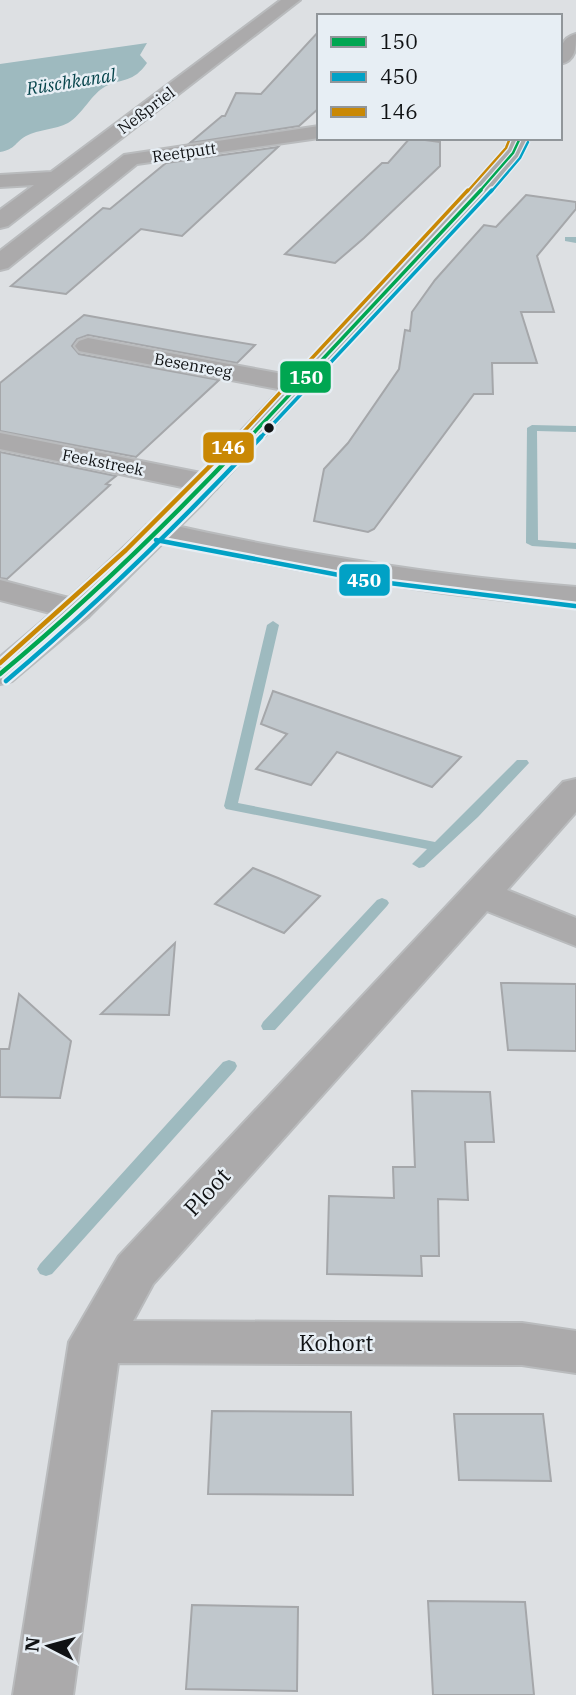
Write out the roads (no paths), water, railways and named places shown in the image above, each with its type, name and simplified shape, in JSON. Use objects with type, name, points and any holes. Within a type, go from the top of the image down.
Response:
[{"type":"street","name":"Neßpriel","points":[[0,221],[292,0]]},
{"type":"street","points":[[562,56],[576,39]]},
{"type":"street","name":"Reetputt","points":[[0,263],[131,159],[317,132]]},
{"type":"street","points":[[0,674],[77,610],[206,483],[485,187],[513,153],[519,140]]},
{"type":"street","points":[[0,181],[56,179]]},
{"type":"street","name":"Besenreeg","points":[[88,346],[299,384]]},
{"type":"street","name":"Feekstreek","points":[[0,441],[206,483]]},
{"type":"street","points":[[158,531],[290,561],[407,580],[504,592],[576,597]]},
{"type":"street","points":[[0,590],[77,610]]},
{"type":"street","name":"Ploot","points":[[43,1695],[95,1342],[136,1270],[576,790]]},
{"type":"street","points":[[481,894],[576,933]]},
{"type":"street","name":"Kohort","points":[[95,1342],[522,1343],[576,1352]]},
{"type":"water","name":"Rüschkanal","points":[[147,43],[140,55],[147,63],[137,74],[106,86],[68,123],[31,134],[15,146],[0,152],[0,64]]},
{"type":"waterway","points":[[568,239],[576,240]]},
{"type":"waterway","points":[[576,429],[532,428],[532,543],[576,546]]},
{"type":"waterway","points":[[273,625],[231,806],[436,846]]},
{"type":"waterway","points":[[419,864],[473,814],[522,763]]},
{"type":"waterway","points":[[269,1026],[382,903]]},
{"type":"waterway","points":[[46,1269],[229,1066]]}]
